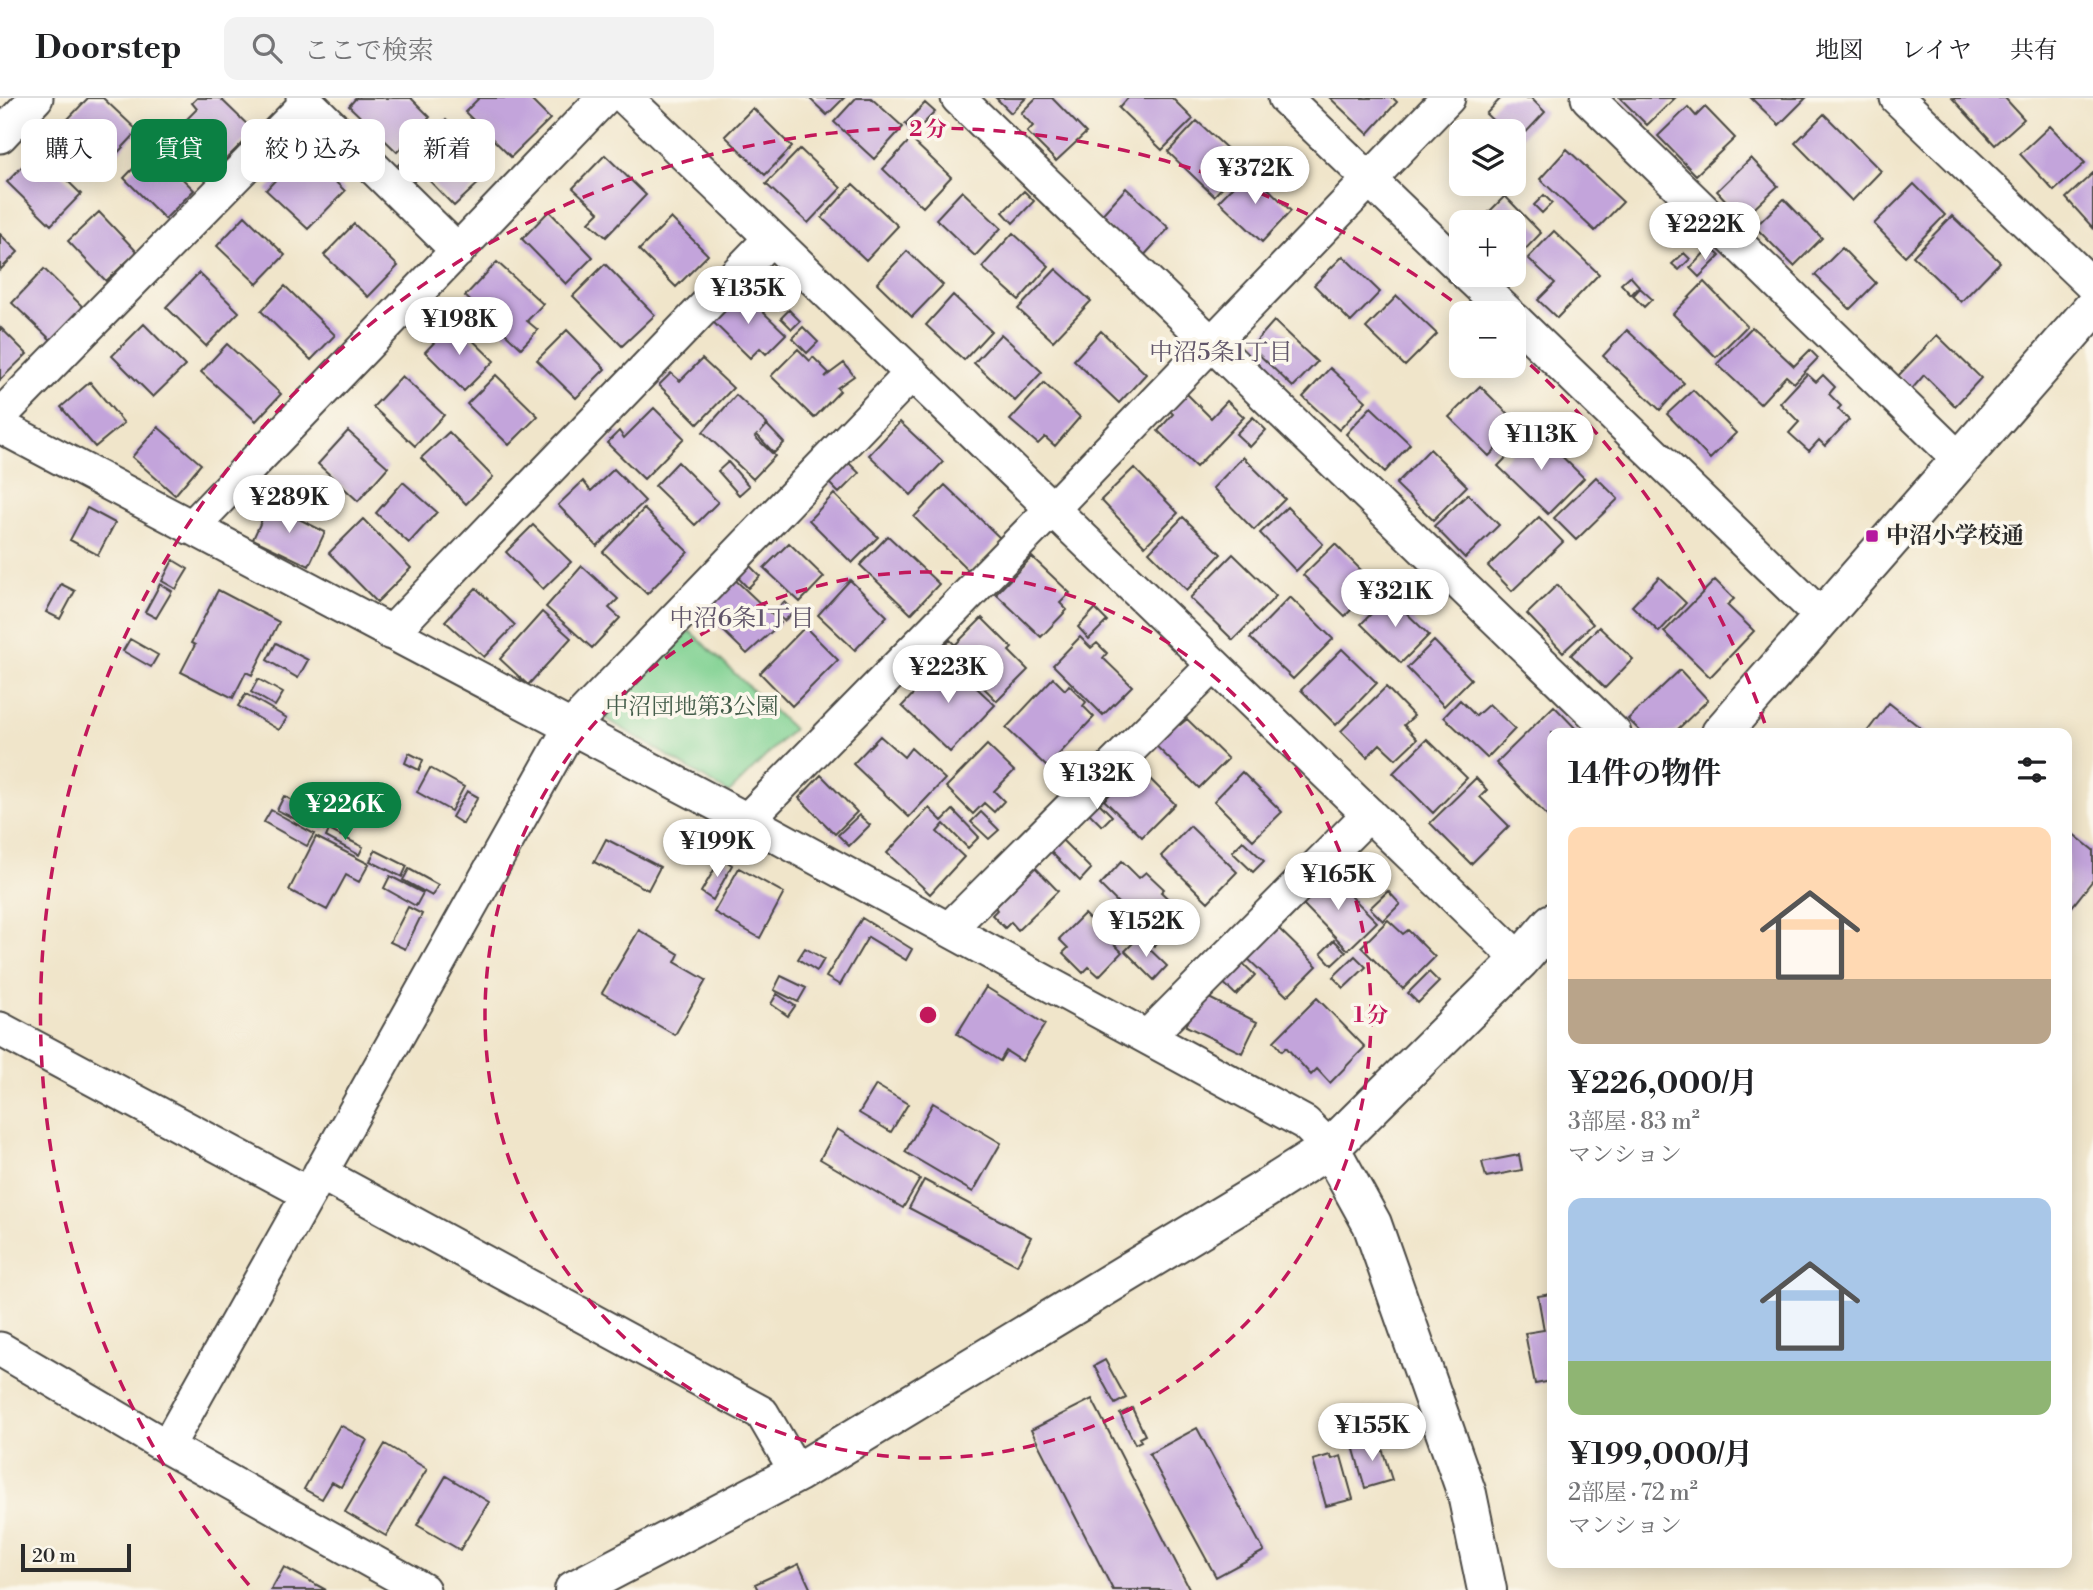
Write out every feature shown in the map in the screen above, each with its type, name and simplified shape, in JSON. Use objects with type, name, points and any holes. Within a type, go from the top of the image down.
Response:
[{"type":"street","points":[[0,136],[36,98]]},
{"type":"street","points":[[191,528],[604,98]]},
{"type":"street","points":[[626,98],[1520,960]]},
{"type":"street","points":[[958,98],[1609,728]]},
{"type":"street","points":[[1285,98],[1449,256]]},
{"type":"street","points":[[747,820],[1052,509],[1448,98]]},
{"type":"street","points":[[1588,98],[1960,460]]},
{"type":"street","points":[[1897,98],[2093,286]]},
{"type":"street","points":[[0,416],[305,100],[458,251]]},
{"type":"street","points":[[391,634],[771,238]]},
{"type":"street","points":[[1481,287],[1495,301]]},
{"type":"street","points":[[1725,728],[2093,308]]},
{"type":"street","points":[[1526,331],[1824,618]]},
{"type":"street","points":[[167,1447],[570,727],[912,373]]},
{"type":"street","points":[[0,426],[747,820],[1305,1123],[1330,1148],[1372,1224],[1467,1494],[1487,1590]]},
{"type":"street","points":[[949,929],[1214,665]]},
{"type":"street","points":[[1147,1037],[1369,814]]},
{"type":"street","points":[[574,1590],[797,1473],[1330,1148],[1520,960],[1547,929]]},
{"type":"street","points":[[0,1029],[314,1184],[762,1413],[797,1473]]},
{"type":"street","points":[[0,1349],[167,1447],[423,1590]]},
{"type":"green space","name":"中沼団地第3公園","points":[[690,631],[793,729],[729,793],[605,718]]},
{"type":"building","points":[[88,98],[103,98],[131,124],[131,138],[117,154],[117,119],[68,119]]},
{"type":"building","points":[[197,98],[220,98],[242,119],[241,144],[227,158],[227,119],[187,119],[197,109],[192,103]]},
{"type":"building","points":[[356,98],[411,98],[430,117],[399,119],[397,152],[385,140],[385,119],[363,119],[349,106]]},
{"type":"building","points":[[479,98],[529,98],[550,119],[511,157],[495,141],[495,119],[472,119],[465,112]]},
{"type":"building","points":[[809,98],[844,98],[827,115]]},
{"type":"building","points":[[856,98],[871,98],[903,127],[874,159],[834,122]]},
{"type":"building","points":[[996,98],[1026,98],[1011,113]]},
{"type":"building","points":[[1036,98],[1052,98],[1086,133],[1056,161],[1027,132],[1033,126],[1021,113]]},
{"type":"building","points":[[1128,98],[1172,98],[1193,119],[1162,150],[1119,108]]},
{"type":"building","points":[[1330,98],[1393,98],[1397,102],[1368,134]]},
{"type":"building","points":[[1501,98],[1531,98],[1545,112],[1526,132],[1526,119],[1491,119],[1486,114]]},
{"type":"building","points":[[1620,98],[1675,98],[1647,125]]},
{"type":"building","points":[[1751,98],[1806,98],[1779,125]]},
{"type":"building","points":[[1952,98],[2005,98],[2024,119],[1995,145]]},
{"type":"building","points":[[925,103],[935,112],[914,133],[905,124]]},
{"type":"building","points":[[1688,107],[1696,116],[1705,107],[1735,138],[1696,175],[1658,136]]},
{"type":"building","points":[[753,108],[792,147],[765,175],[725,136]]},
{"type":"building","points":[[1824,114],[1881,171],[1852,201],[1795,143]]},
{"type":"building","points":[[1197,121],[1244,164],[1214,196],[1168,152]]},
{"type":"building","points":[[2050,126],[2085,163],[2054,191],[2020,154]]},
{"type":"building","points":[[911,139],[951,177],[923,207],[883,169]]},
{"type":"building","points":[[800,149],[841,188],[808,223],[766,184]]},
{"type":"building","points":[[1567,149],[1623,202],[1595,231],[1540,179]]},
{"type":"building","points":[[605,155],[646,195],[606,237],[589,222],[599,212],[573,188]]},
{"type":"building","points":[[1751,158],[1778,186],[1743,219],[1717,191]]},
{"type":"building","points":[[21,168],[21,182],[69,182],[81,194],[51,225],[7,182]]},
{"type":"building","points":[[1249,170],[1291,211],[1262,242],[1219,201]]},
{"type":"building","points":[[131,171],[131,182],[186,182],[194,190],[165,219],[124,178]]},
{"type":"building","points":[[2093,173],[2093,228],[2066,198]]},
{"type":"building","points":[[274,182],[336,182],[345,191],[308,229],[266,190]]},
{"type":"building","points":[[431,182],[480,182],[454,206]]},
{"type":"building","points":[[853,184],[898,226],[866,260],[822,218]]},
{"type":"building","points":[[1914,184],[1945,215],[1905,256],[1874,224]]},
{"type":"building","points":[[1126,188],[1169,228],[1141,259],[1098,219]]},
{"type":"building","points":[[962,191],[1001,228],[975,256],[936,219]]},
{"type":"building","points":[[1024,191],[1034,201],[1013,223],[1003,212]]},
{"type":"building","points":[[1544,195],[1552,203],[1542,213],[1534,205]]},
{"type":"building","points":[[1505,196],[1519,210],[1491,210]]},
{"type":"building","points":[[1784,199],[1822,238],[1794,266],[1755,227]]},
{"type":"building","points":[[549,211],[593,257],[566,284],[522,239]]},
{"type":"building","points":[[99,212],[137,252],[106,281],[68,241]]},
{"type":"building","points":[[245,216],[285,255],[257,284],[217,246]]},
{"type":"building","points":[[1952,216],[2000,262],[1961,302],[1913,256]]},
{"type":"building","points":[[671,218],[708,255],[676,287],[639,250]]},
{"type":"building","points":[[1526,218],[1541,233],[1526,249]]},
{"type":"building","points":[[354,224],[398,266],[368,297],[324,255]]},
{"type":"building","points":[[1554,231],[1599,274],[1557,318],[1538,300],[1555,283],[1528,258]]},
{"type":"building","points":[[1013,233],[1049,266],[1019,300],[982,267]]},
{"type":"building","points":[[0,234],[18,252],[0,270]]},
{"type":"building","points":[[1710,247],[1720,256],[1699,277],[1690,268]]},
{"type":"building","points":[[1842,248],[1876,283],[1850,309],[1815,275]]},
{"type":"building","points":[[907,251],[943,285],[912,317],[877,283]]},
{"type":"building","points":[[1684,253],[1690,259],[1679,270],[1672,264]]},
{"type":"building","points":[[1343,256],[1380,292],[1351,322],[1314,285]]},
{"type":"building","points":[[497,262],[543,304],[527,321],[538,330],[521,348],[465,296]]},
{"type":"building","points":[[605,264],[655,315],[622,346],[573,296]]},
{"type":"building","points":[[44,269],[84,308],[52,341],[12,303]]},
{"type":"building","points":[[1056,269],[1091,301],[1053,341],[1018,309]]},
{"type":"building","points":[[199,273],[239,312],[206,346],[166,307]]},
{"type":"building","points":[[1630,276],[1639,286],[1631,295],[1621,284]]},
{"type":"building","points":[[1704,282],[1747,326],[1716,357],[1673,314]]},
{"type":"building","points":[[285,286],[335,335],[311,360],[261,311]]},
{"type":"building","points":[[1640,288],[1652,299],[1644,307],[1633,296]]},
{"type":"building","points":[[740,290],[786,334],[766,354],[760,348],[750,358],[711,320]]},
{"type":"building","points":[[953,295],[991,331],[964,360],[926,325]]},
{"type":"building","points":[[1397,296],[1437,334],[1405,366],[1366,328]]},
{"type":"building","points":[[789,310],[800,321],[792,329],[781,318]]},
{"type":"building","points":[[1274,321],[1317,362],[1293,387],[1251,347]]},
{"type":"building","points":[[454,322],[494,361],[464,391],[425,352]]},
{"type":"building","points":[[144,324],[185,366],[153,397],[112,356]]},
{"type":"building","points":[[0,327],[27,354],[0,380]]},
{"type":"building","points":[[803,327],[818,342],[807,353],[792,338]]},
{"type":"building","points":[[1752,327],[1794,366],[1810,350],[1818,358],[1794,383],[1786,376],[1760,404],[1717,364]]},
{"type":"building","points":[[567,330],[605,369],[576,398],[537,360]]},
{"type":"building","points":[[1627,330],[1684,383],[1660,410],[1603,356]]},
{"type":"building","points":[[1101,331],[1146,374],[1119,403],[1074,360]]},
{"type":"building","points":[[1001,334],[1042,372],[1015,401],[974,363]]},
{"type":"building","points":[[1937,335],[1981,378],[1955,406],[1924,375],[1912,389],[1898,376]]},
{"type":"building","points":[[227,344],[281,394],[256,421],[201,372]]},
{"type":"building","points":[[798,349],[810,361],[813,357],[829,373],[825,377],[844,363],[854,376],[837,388],[840,391],[814,418],[771,376]]},
{"type":"building","points":[[702,359],[733,388],[698,424],[659,385],[671,373],[680,381]]},
{"type":"building","points":[[1330,368],[1366,401],[1339,430],[1303,397]]},
{"type":"building","points":[[1807,374],[1816,382],[1823,375],[1835,387],[1829,394],[1841,406],[1838,409],[1849,420],[1825,446],[1819,440],[1809,451],[1789,433],[1799,422],[1780,403]]},
{"type":"building","points":[[496,375],[538,416],[509,445],[467,404]]},
{"type":"building","points":[[402,376],[444,415],[415,446],[373,407]]},
{"type":"building","points":[[90,382],[124,423],[95,447],[61,407]]},
{"type":"building","points":[[1044,383],[1080,417],[1055,446],[1045,437],[1038,444],[1010,420]]},
{"type":"building","points":[[1480,386],[1519,425],[1489,456],[1449,417]]},
{"type":"building","points":[[1693,390],[1736,433],[1710,459],[1667,414]]},
{"type":"building","points":[[1187,394],[1211,418],[1227,401],[1244,417],[1196,467],[1158,431],[1173,414],[1170,411]]},
{"type":"building","points":[[736,395],[767,424],[760,433],[767,425],[784,443],[774,453],[757,435],[755,437],[775,456],[753,479],[703,432]]},
{"type":"building","points":[[1371,407],[1410,444],[1385,472],[1346,434]]},
{"type":"building","points":[[654,408],[684,438],[644,479],[607,443],[619,431],[624,438]]},
{"type":"building","points":[[1253,417],[1266,430],[1250,447],[1236,434]]},
{"type":"building","points":[[900,422],[943,462],[911,495],[869,455]]},
{"type":"building","points":[[158,427],[201,464],[175,495],[132,457]]},
{"type":"building","points":[[1534,429],[1584,478],[1548,514],[1498,466]]},
{"type":"building","points":[[348,431],[388,467],[358,501],[318,464]]},
{"type":"building","points":[[449,432],[493,477],[466,504],[421,458]]},
{"type":"building","points":[[1430,449],[1467,486],[1433,520],[1396,484]]},
{"type":"building","points":[[839,453],[859,473],[839,493],[819,473]]},
{"type":"building","points":[[1243,457],[1285,499],[1254,530],[1213,488]]},
{"type":"building","points":[[678,462],[718,502],[695,525],[655,486]]},
{"type":"building","points":[[728,462],[749,486],[739,495],[718,471]]},
{"type":"building","points":[[1134,468],[1178,513],[1145,546],[1101,500]]},
{"type":"building","points":[[614,469],[645,501],[597,546],[558,505],[583,481],[591,491]]},
{"type":"building","points":[[1596,477],[1618,499],[1576,540],[1554,518]]},
{"type":"building","points":[[403,482],[437,512],[409,543],[376,513]]},
{"type":"building","points":[[945,485],[1000,538],[969,571],[914,517]]},
{"type":"building","points":[[834,494],[878,537],[852,563],[809,520]]},
{"type":"building","points":[[1468,494],[1499,525],[1465,558],[1434,526]]},
{"type":"building","points":[[269,504],[325,532],[309,566],[253,539]]},
{"type":"building","points":[[1287,507],[1323,544],[1296,571],[1260,533]]},
{"type":"building","points":[[87,508],[115,523],[98,555],[70,540]]},
{"type":"building","points":[[644,509],[688,552],[647,594],[603,552]]},
{"type":"building","points":[[1183,517],[1221,554],[1187,590],[1149,552]]},
{"type":"building","points":[[1539,517],[1563,542],[1512,591],[1488,566]]},
{"type":"building","points":[[363,519],[411,568],[377,602],[329,553]]},
{"type":"building","points":[[533,525],[571,562],[543,589],[506,552]]},
{"type":"building","points":[[888,536],[939,584],[911,614],[860,565]]},
{"type":"building","points":[[789,543],[824,577],[800,602],[764,568]]},
{"type":"building","points":[[1335,544],[1376,585],[1345,616],[1303,575]]},
{"type":"building","points":[[1233,554],[1276,596],[1233,640],[1190,598]]},
{"type":"building","points":[[739,555],[760,576],[748,588],[727,566]]},
{"type":"building","points":[[1032,557],[1070,593],[1060,603],[1067,610],[1041,637],[996,594]]},
{"type":"building","points":[[173,560],[188,569],[176,589],[162,581]]},
{"type":"building","points":[[582,566],[618,599],[609,608],[620,618],[592,648],[546,607]]},
{"type":"building","points":[[729,574],[781,623],[747,654],[707,615],[711,610],[704,603]]},
{"type":"building","points":[[1659,577],[1686,603],[1659,632],[1632,606]]},
{"type":"building","points":[[850,580],[887,616],[855,650],[818,615]]},
{"type":"building","points":[[1715,580],[1734,599],[1727,605],[1754,631],[1710,677],[1664,632]]},
{"type":"building","points":[[61,584],[75,591],[60,619],[46,612]]},
{"type":"building","points":[[160,584],[172,591],[156,618],[145,612]]},
{"type":"building","points":[[1557,585],[1593,624],[1563,652],[1527,614]]},
{"type":"building","points":[[476,588],[515,625],[484,657],[445,621]]},
{"type":"building","points":[[218,590],[279,622],[252,675],[246,672],[233,698],[181,672],[195,645],[191,643]]},
{"type":"building","points":[[1389,596],[1429,635],[1401,663],[1361,624]]},
{"type":"building","points":[[1290,597],[1333,639],[1293,679],[1250,638]]},
{"type":"building","points":[[784,602],[794,612],[784,621],[774,612]]},
{"type":"building","points":[[1095,609],[1107,621],[1089,639],[1078,627]]},
{"type":"building","points":[[542,612],[571,638],[528,685],[500,659]]},
{"type":"building","points":[[982,618],[1012,648],[1009,651],[1028,670],[997,701],[943,647],[950,640],[955,645]]},
{"type":"building","points":[[805,627],[838,660],[792,706],[760,673]]},
{"type":"building","points":[[1599,627],[1633,659],[1605,688],[1571,655]]},
{"type":"building","points":[[1080,637],[1091,648],[1097,643],[1107,653],[1103,658],[1132,686],[1103,715],[1053,665]]},
{"type":"building","points":[[130,639],[158,655],[151,667],[123,651]]},
{"type":"building","points":[[1434,641],[1471,679],[1444,706],[1407,668]]},
{"type":"building","points":[[276,643],[308,660],[298,678],[267,660]]},
{"type":"building","points":[[1342,649],[1377,683],[1336,725],[1301,690]]},
{"type":"building","points":[[946,659],[995,705],[950,752],[902,706]]},
{"type":"building","points":[[1680,670],[1708,700],[1679,728],[1637,728],[1628,719]]},
{"type":"building","points":[[1053,678],[1065,690],[1069,685],[1086,702],[1083,706],[1094,717],[1047,767],[1006,728]]},
{"type":"building","points":[[258,679],[283,693],[275,706],[251,692]]},
{"type":"building","points":[[1386,687],[1414,716],[1404,725],[1417,739],[1396,759],[1380,744],[1367,757],[1341,731]]},
{"type":"building","points":[[246,694],[287,718],[279,730],[238,706]]},
{"type":"building","points":[[1460,700],[1476,716],[1489,704],[1515,729],[1487,758],[1444,717]]},
{"type":"building","points":[[1889,703],[1921,728],[1870,728]]},
{"type":"building","points":[[1554,706],[1575,728],[1547,728],[1547,816],[1496,763]]},
{"type":"building","points":[[1170,716],[1180,725],[1187,719],[1228,759],[1199,788],[1148,738]]},
{"type":"building","points":[[880,736],[904,757],[911,748],[945,779],[909,817],[853,764]]},
{"type":"building","points":[[1427,739],[1467,778],[1433,813],[1393,773]]},
{"type":"building","points":[[987,745],[1014,771],[994,791],[1004,801],[994,812],[984,803],[973,814],[946,787]]},
{"type":"building","points":[[409,753],[423,760],[419,770],[405,763]]},
{"type":"building","points":[[430,768],[464,787],[451,811],[417,792]]},
{"type":"building","points":[[1133,771],[1145,782],[1149,778],[1175,804],[1142,837],[1104,800]]},
{"type":"building","points":[[1242,772],[1282,812],[1253,840],[1214,801]]},
{"type":"building","points":[[821,775],[857,812],[835,834],[799,798]]},
{"type":"building","points":[[1476,778],[1487,790],[1480,797],[1509,826],[1471,864],[1430,823]]},
{"type":"building","points":[[467,791],[478,797],[463,824],[452,817]]},
{"type":"building","points":[[284,796],[311,811],[305,824],[277,810]]},
{"type":"building","points":[[1092,796],[1112,816],[1102,826],[1082,806]]},
{"type":"building","points":[[929,808],[942,821],[953,810],[979,837],[968,848],[944,824],[937,832],[964,857],[930,894],[887,853]]},
{"type":"building","points":[[271,810],[314,834],[307,846],[264,822]]},
{"type":"building","points":[[981,812],[999,830],[989,839],[971,822]]},
{"type":"building","points":[[313,815],[328,822],[324,830],[309,822]]},
{"type":"building","points":[[859,815],[870,825],[849,846],[838,835]]},
{"type":"building","points":[[1190,826],[1237,872],[1208,902],[1161,856]]},
{"type":"building","points":[[329,830],[363,847],[359,855],[326,837]]},
{"type":"building","points":[[2072,833],[2093,850],[2093,880],[2072,907]]},
{"type":"building","points":[[1057,835],[1091,869],[1080,881],[1046,847]]},
{"type":"building","points":[[316,837],[369,864],[359,882],[346,875],[327,910],[289,890]]},
{"type":"building","points":[[606,839],[660,867],[648,890],[594,862]]},
{"type":"building","points":[[1243,841],[1264,861],[1253,872],[1232,852]]},
{"type":"building","points":[[375,850],[407,866],[402,877],[370,861]]},
{"type":"building","points":[[721,858],[732,865],[713,900],[701,892]]},
{"type":"building","points":[[1029,861],[1058,891],[1018,930],[1011,922],[1005,928],[992,915],[997,910],[989,900]]},
{"type":"building","points":[[1122,861],[1139,878],[1146,872],[1164,889],[1161,892],[1184,914],[1154,946],[1114,907],[1118,903],[1100,885]]},
{"type":"building","points":[[739,868],[784,893],[760,938],[714,912]]},
{"type":"building","points":[[409,869],[438,885],[432,896],[403,880]]},
{"type":"building","points":[[1328,873],[1377,922],[1348,950],[1300,901]]},
{"type":"building","points":[[390,876],[423,893],[416,906],[384,888]]},
{"type":"building","points":[[1388,891],[1400,904],[1383,921],[1370,908]]},
{"type":"building","points":[[408,907],[422,914],[405,949],[390,942]]},
{"type":"building","points":[[1084,914],[1122,952],[1099,976],[1089,967],[1083,973],[1063,953],[1068,948],[1059,939]]},
{"type":"building","points":[[862,918],[912,949],[906,960],[868,937],[840,985],[826,977]]},
{"type":"building","points":[[1388,920],[1403,934],[1408,930],[1435,957],[1403,989],[1361,947]]},
{"type":"building","points":[[1275,925],[1317,966],[1287,996],[1245,956]]},
{"type":"building","points":[[639,930],[679,954],[675,962],[706,980],[675,1035],[602,993]]},
{"type":"building","points":[[1138,938],[1167,966],[1154,980],[1125,951]]},
{"type":"building","points":[[1334,940],[1346,952],[1332,965],[1321,953]]},
{"type":"building","points":[[805,948],[824,959],[817,971],[798,959]]},
{"type":"building","points":[[1233,954],[1255,975],[1236,995],[1214,974]]},
{"type":"building","points":[[1355,956],[1366,967],[1344,988],[1333,977]]},
{"type":"building","points":[[1429,972],[1439,982],[1418,1003],[1408,993]]},
{"type":"building","points":[[781,976],[806,988],[798,1002],[774,990]]},
{"type":"building","points":[[986,987],[1045,1024],[1022,1061],[1006,1051],[1000,1061],[957,1034]]},
{"type":"building","points":[[777,994],[795,1006],[788,1016],[771,1004]]},
{"type":"building","points":[[1201,994],[1257,1022],[1242,1053],[1186,1026]]},
{"type":"building","points":[[1317,998],[1365,1047],[1330,1083],[1317,1069],[1311,1075],[1286,1047],[1282,1051],[1274,1041]]},
{"type":"building","points":[[876,1085],[908,1104],[891,1132],[859,1113]]},
{"type":"building","points":[[933,1103],[1001,1143],[973,1192],[905,1152]]},
{"type":"building","points":[[837,1129],[920,1179],[903,1208],[820,1159]]},
{"type":"building","points":[[1519,1155],[1522,1170],[1486,1177],[1482,1162]]},
{"type":"building","points":[[924,1180],[1031,1237],[1017,1265],[909,1208]]},
{"type":"building","points":[[1547,1295],[1547,1382],[1535,1384],[1525,1333],[1544,1330],[1538,1296]]},
{"type":"building","points":[[1105,1360],[1126,1398],[1115,1404],[1094,1366]]},
{"type":"building","points":[[1092,1399],[1190,1590],[1113,1590],[1031,1430]]},
{"type":"building","points":[[1132,1408],[1145,1435],[1135,1444],[1120,1414]]},
{"type":"building","points":[[340,1425],[367,1440],[341,1487],[332,1482],[322,1499],[304,1489]]},
{"type":"building","points":[[1197,1428],[1264,1551],[1216,1577],[1149,1454]]},
{"type":"building","points":[[1379,1439],[1392,1480],[1365,1488],[1353,1446]]},
{"type":"building","points":[[385,1444],[427,1469],[386,1536],[345,1512]]},
{"type":"building","points":[[1330,1455],[1332,1459],[1341,1456],[1353,1499],[1326,1506],[1313,1460]]},
{"type":"building","points":[[446,1476],[489,1502],[460,1550],[417,1525]]},
{"type":"building","points":[[799,1564],[811,1590],[758,1590],[755,1584]]},
{"type":"building","points":[[284,1567],[326,1590],[271,1590]]},
{"type":"place","name":"中沼小学校通","points":[[1872,536]]},
{"type":"district","name":"中沼5条1丁目","points":[[1221,353]]},
{"type":"district","name":"中沼6条1丁目","points":[[742,619]]}]
